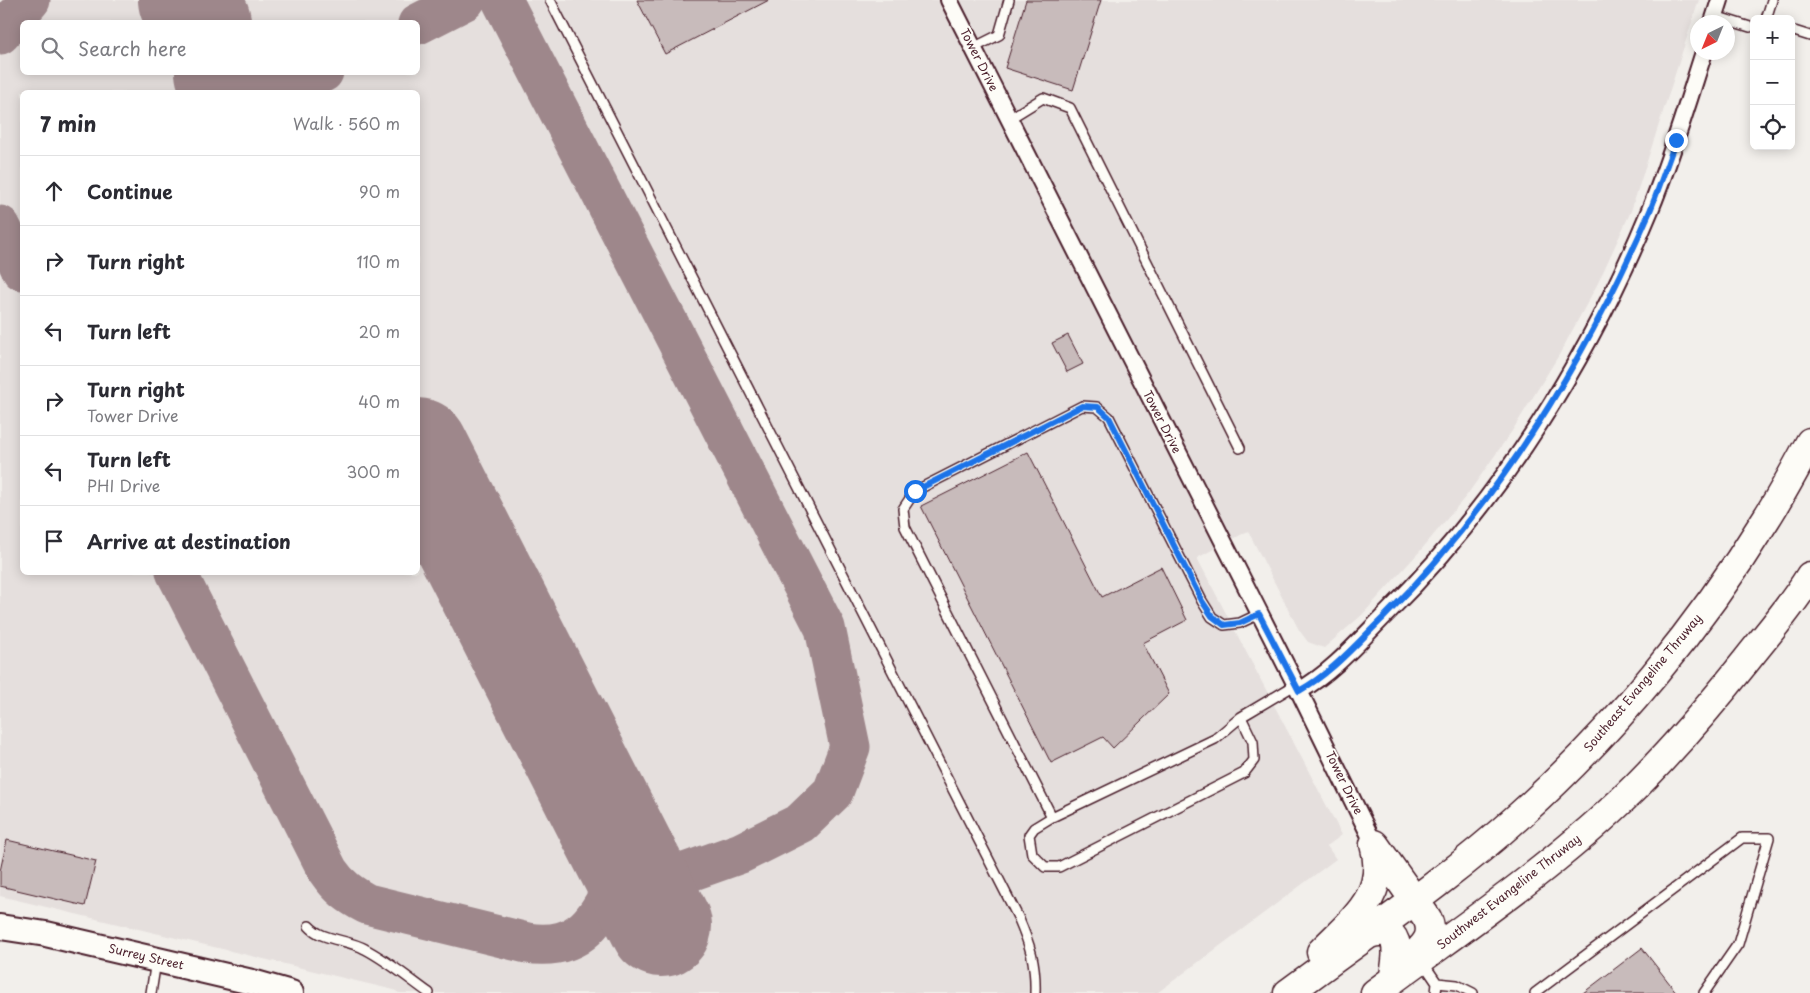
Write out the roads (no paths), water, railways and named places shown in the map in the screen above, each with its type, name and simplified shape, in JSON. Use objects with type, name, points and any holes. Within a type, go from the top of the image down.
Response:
[{"type":"highway","name":"Southeast Evangeline Thruway","points":[[1288,993],[1479,850],[1514,820],[1604,734],[1696,622],[1728,577],[1767,518],[1810,442]]},
{"type":"highway","name":"Southwest Evangeline Thruway","points":[[1383,986],[1540,871],[1620,802],[1671,750],[1713,702],[1810,576]]},
{"type":"highway","points":[[1374,844],[1429,922],[1430,935],[1425,945],[1383,986]]},
{"type":"highway","points":[[1281,993],[1359,913],[1368,901],[1377,881],[1379,870],[1374,844]]},
{"type":"highway","points":[[1367,934],[1376,931],[1383,932],[1390,936],[1396,944],[1397,956],[1383,986]]},
{"type":"street","name":"Tower Drive","points":[[949,0],[1374,844]]},
{"type":"street","points":[[1715,15],[1720,0]]},
{"type":"street","points":[[1297,688],[1321,677],[1410,591],[1467,523],[1540,423],[1578,358],[1613,292],[1650,210],[1676,140],[1701,60]]},
{"type":"street","name":"Surrey Street","points":[[0,927],[46,934],[256,983],[291,993]]},
{"type":"lane","points":[[550,0],[1018,917],[1029,944],[1034,964],[1036,973],[1035,993]]},
{"type":"lane","points":[[973,48],[998,35],[1008,0]]},
{"type":"lane","points":[[1767,15],[1772,0]]},
{"type":"lane","points":[[1735,24],[1750,27]]},
{"type":"lane","points":[[1795,31],[1810,36]]},
{"type":"lane","points":[[1009,119],[1042,98],[1070,108],[1240,448]]},
{"type":"lane","points":[[1052,817],[905,526],[903,508],[915,491],[1082,406],[1098,407],[1109,417],[1202,601],[1212,616],[1224,625],[1240,623],[1259,614]]},
{"type":"lane","points":[[1241,717],[1254,742],[1254,760],[1244,772],[1058,867],[1045,868],[1032,854],[1029,835],[1034,828],[1052,817],[1215,739],[1241,717],[1297,688]]},
{"type":"lane","points":[[1535,993],[1742,838],[1769,838],[1738,944],[1704,993]]},
{"type":"lane","points":[[309,926],[322,935],[364,948],[429,993]]},
{"type":"lane","points":[[152,993],[157,960]]},
{"type":"lane","points":[[1421,960],[1437,988],[1457,985],[1473,993]]}]
